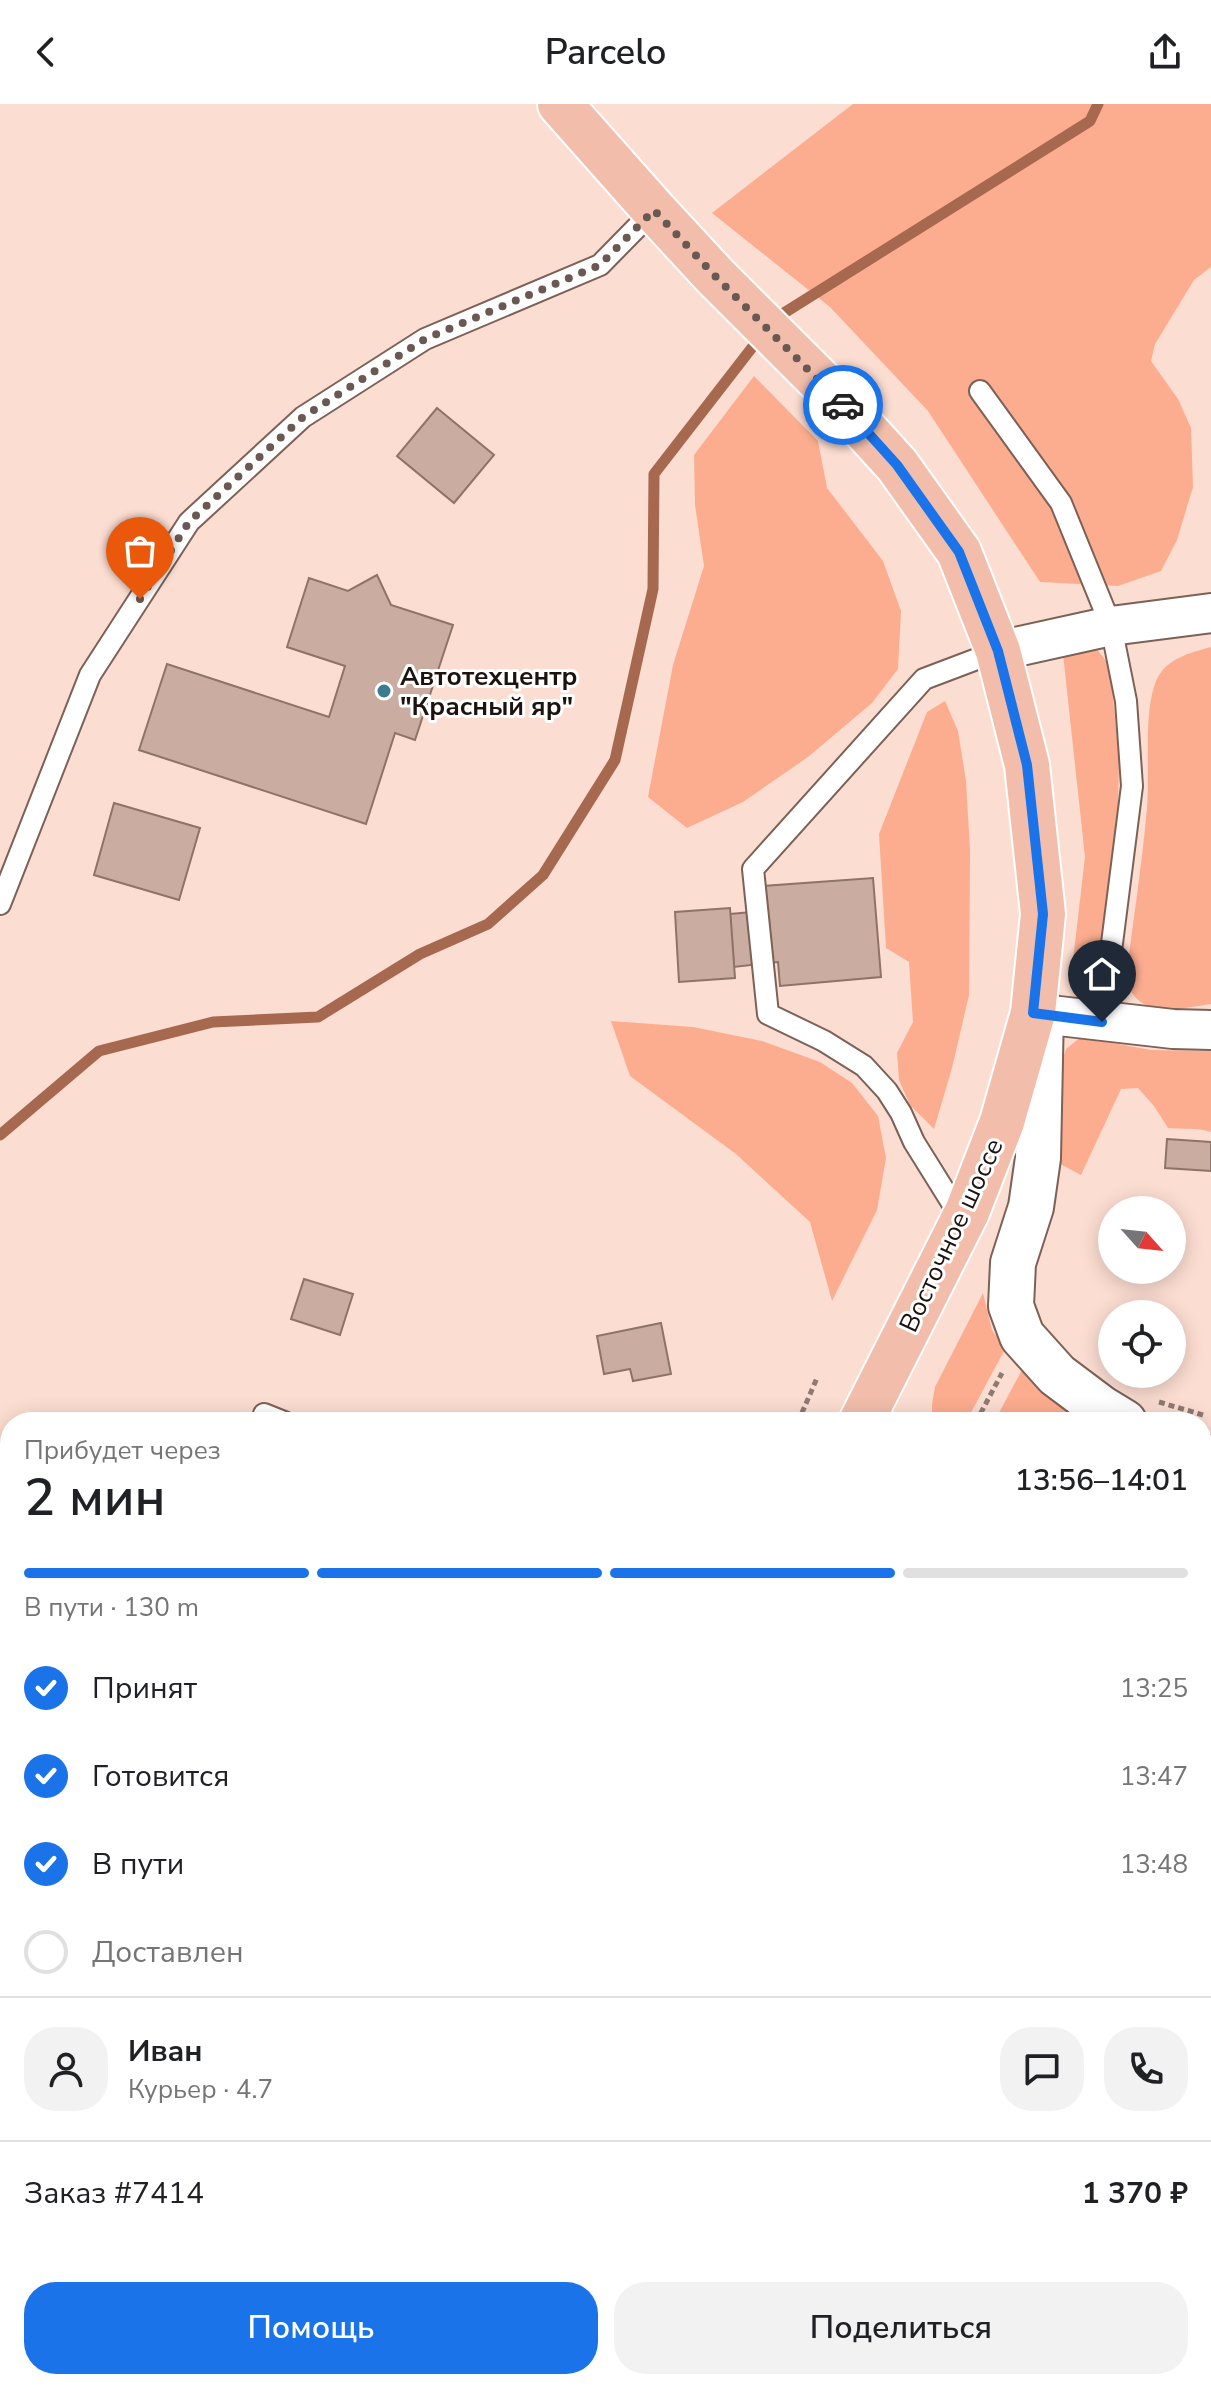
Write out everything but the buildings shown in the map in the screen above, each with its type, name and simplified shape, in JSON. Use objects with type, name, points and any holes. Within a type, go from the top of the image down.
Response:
[{"type":"main road","name":"Восточное шоссе","points":[[560,104],[715,276],[827,388],[897,465],[959,552],[998,651],[1027,765],[1043,914],[1037,1014],[1002,1122],[963,1221],[866,1412]]},
{"type":"street","points":[[998,651],[1111,626],[1211,613]]},
{"type":"street","points":[[1108,1412],[1057,1375],[1022,1336],[1011,1306],[1013,1263],[1031,1207],[1038,1158],[1037,1014],[1173,1029],[1211,1030]]},
{"type":"lane","points":[[0,904],[90,675],[189,522],[303,417],[425,339],[600,265],[654,210]]},
{"type":"lane","points":[[980,391],[1061,503],[1111,626],[1126,701],[1132,786],[1102,1022]]},
{"type":"lane","points":[[963,1221],[914,1142],[887,1091],[864,1066],[824,1041],[768,1014],[753,869],[924,679],[998,651]]},
{"type":"path","points":[[981,1412],[1006,1367]]},
{"type":"path","points":[[802,1412],[817,1378]]},
{"type":"shaded area","points":[[853,104],[1211,104],[1211,267],[1194,280],[1155,344],[1151,361],[1178,399],[1191,428],[1193,487],[1177,540],[1161,571],[1118,586],[1040,582],[928,411],[830,307],[712,213]]},
{"type":"shaded area","points":[[754,376],[818,441],[827,488],[883,561],[901,611],[898,669],[872,703],[808,757],[743,802],[687,828],[648,797],[673,665],[704,566],[695,505],[694,455]]},
{"type":"shaded area","points":[[1084,633],[1107,662],[1111,676],[1119,760],[1117,852],[1100,987],[1073,960],[1085,857],[1063,654]]},
{"type":"shaded area","points":[[1211,647],[1211,1004],[1160,1009],[1139,1000],[1126,978],[1147,808],[1152,694],[1160,673],[1172,662]]},
{"type":"shaded area","points":[[945,701],[958,731],[966,781],[970,851],[969,995],[934,1129],[910,1105],[899,1080],[897,1053],[913,1022],[909,962],[886,948],[879,834],[927,712]]},
{"type":"shaded area","points":[[611,1021],[693,1027],[762,1041],[820,1062],[852,1083],[878,1116],[886,1158],[877,1210],[832,1301],[810,1222],[736,1154],[630,1076]]},
{"type":"shaded area","points":[[1081,1037],[1151,1050],[1211,1051],[1211,1132],[1168,1128],[1138,1088],[1121,1089],[1081,1175],[1051,1159],[1054,1088],[1066,1049]]},
{"type":"shaded area","points":[[983,1293],[992,1330],[1005,1349],[971,1412],[932,1412],[935,1387]]},
{"type":"shaded area","points":[[1024,1366],[1074,1412],[999,1412]]},
{"type":"waterway","points":[[772,322],[1090,121],[1098,104]]},
{"type":"waterway","points":[[0,1135],[99,1051],[213,1022],[318,1017],[420,954],[488,924],[543,875],[615,760],[653,589],[654,474],[761,336]]},
{"type":"way so far","points":[[140,599],[189,522],[303,417],[425,339],[600,265],[654,210],[843,405]]},
{"type":"place","name":"Автотехцентр \"Красный яр\"","points":[[384,691]]},
{"type":"route","points":[[843,405],[897,465],[959,552],[998,651],[1027,765],[1043,914],[1033,1013],[1102,1022]]}]
